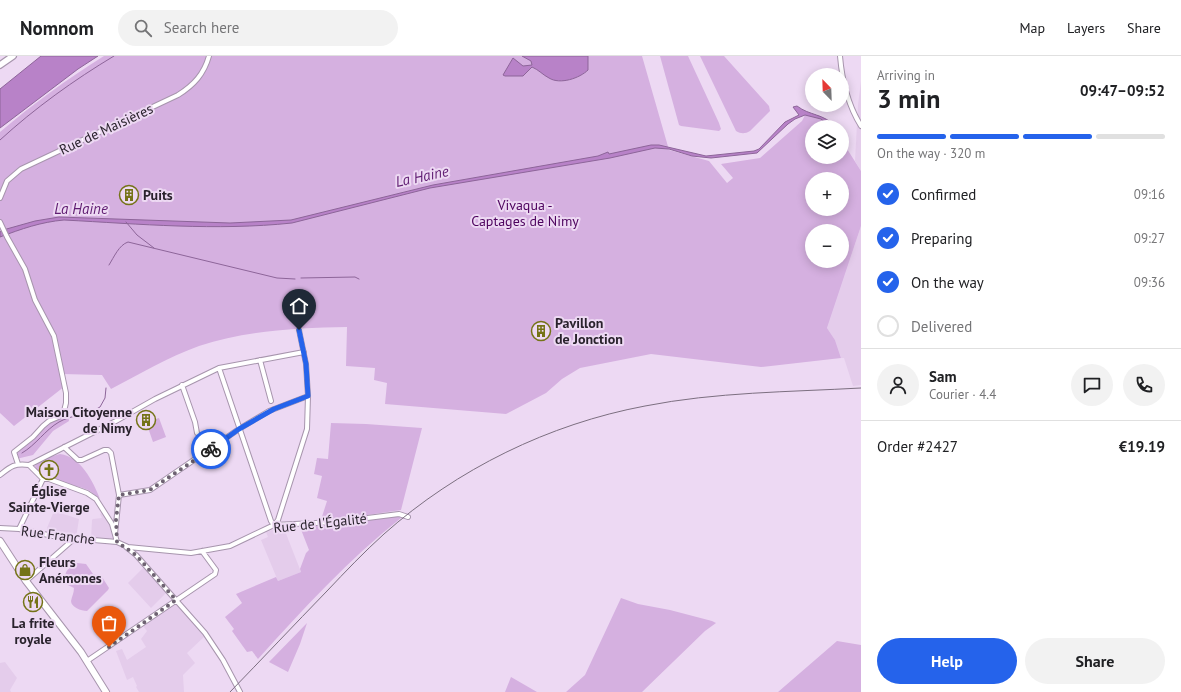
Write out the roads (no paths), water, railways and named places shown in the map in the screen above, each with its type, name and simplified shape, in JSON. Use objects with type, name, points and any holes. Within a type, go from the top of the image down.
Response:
[{"type":"main road","points":[[0,65],[13,56]]},
{"type":"main road","points":[[0,541],[26,581],[87,661],[106,692]]},
{"type":"street","name":"Rue de Maisières","points":[[0,198],[7,181],[21,169],[189,88],[198,79],[209,56]]},
{"type":"street","points":[[840,56],[846,89],[852,108],[861,126]]},
{"type":"street","points":[[0,222],[25,269],[35,300],[54,336],[66,393],[66,403],[63,415],[49,421],[26,443],[14,452],[14,454],[17,461],[29,465],[43,479],[49,479],[87,493],[96,499],[112,524],[116,534]]},
{"type":"street","points":[[274,526],[307,429],[308,396],[304,352],[299,330]]},
{"type":"street","points":[[29,465],[182,385],[219,368],[304,352]]},
{"type":"street","points":[[260,360],[271,401]]},
{"type":"street","points":[[219,368],[274,526]]},
{"type":"street","points":[[182,385],[195,422],[197,433]]},
{"type":"street","points":[[119,495],[150,490],[239,429],[274,409],[308,396]]},
{"type":"street","points":[[64,447],[78,460],[82,460],[104,450],[108,450],[111,455],[119,495],[116,520],[117,542],[136,555],[205,633],[240,692]]},
{"type":"street","points":[[0,475],[17,461]]},
{"type":"street","points":[[19,530],[43,479]]},
{"type":"street","name":"Rue de l'Égalité","points":[[117,542],[128,547],[179,552],[202,551],[230,546],[274,526],[336,522],[399,514],[408,517]]},
{"type":"street","name":"Rue Franche","points":[[0,528],[45,535],[117,542]]},
{"type":"street","points":[[26,581],[75,538]]},
{"type":"street","points":[[87,661],[216,573],[216,570],[202,551]]},
{"type":"waterway","points":[[0,140],[55,95],[114,56]]},
{"type":"waterway","points":[[126,222],[137,235],[154,248]]},
{"type":"waterway","points":[[109,265],[119,248],[128,242],[277,278],[295,279]]},
{"type":"waterway","points":[[301,278],[355,277],[359,279]]},
{"type":"waterway","points":[[22,453],[59,422],[90,412],[100,407],[105,398],[106,388]]},
{"type":"railway","points":[[230,692],[348,569],[384,534],[442,489],[506,452],[539,437],[574,424],[609,414],[672,401],[726,395],[861,388]]},
{"type":"place","name":"Puits","points":[[129,195]]},
{"type":"place","name":"Pavillon de Jonction","points":[[541,331]]},
{"type":"place","name":"Maison Citoyenne de Nimy","points":[[146,420]]},
{"type":"place","name":"Église Sainte-Vierge","points":[[49,470]]},
{"type":"place","name":"Fleurs Anémones","points":[[25,570]]},
{"type":"place","name":"La frite royale","points":[[33,602]]},
{"type":"water label","name":"La Haine","points":[[422,176]]},
{"type":"water label","name":"La Haine","points":[[81,208]]},
{"type":"park label","name":"Vivaqua - Captages de Nimy","points":[[525,214]]}]
